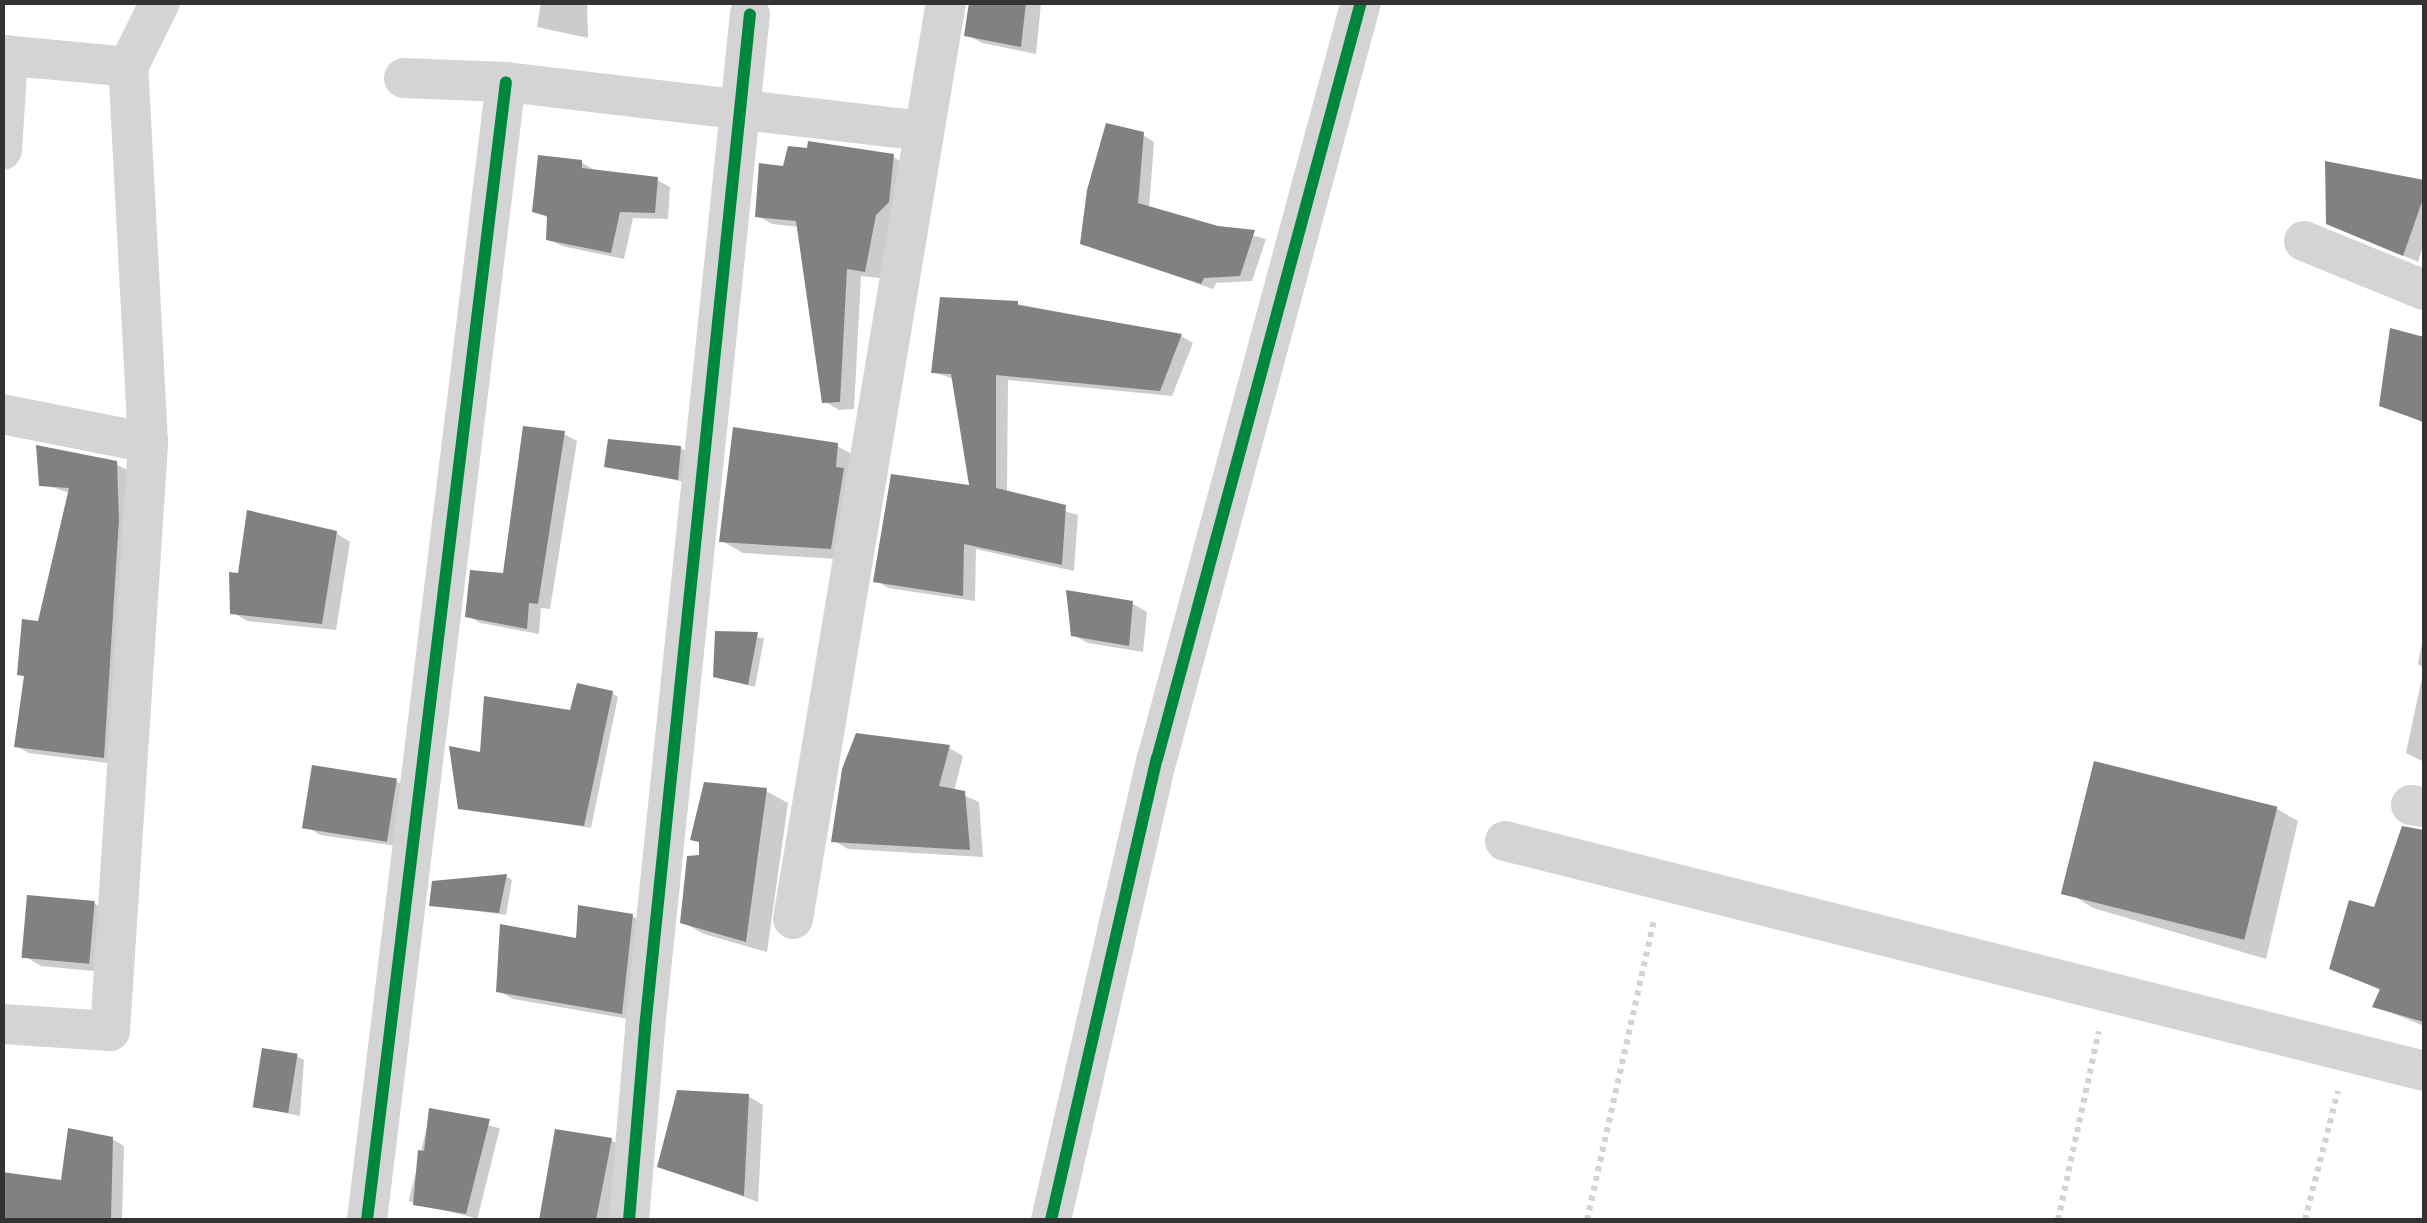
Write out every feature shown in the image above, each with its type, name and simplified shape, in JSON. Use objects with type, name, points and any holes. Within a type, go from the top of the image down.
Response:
[{"type":"street","points":[[2,1024],[110,1030],[148,443],[128,67],[160,2]]},
{"type":"street","points":[[793,919],[946,2]]},
{"type":"street","points":[[1051,1220],[1162,740],[1361,2]]},
{"type":"street","points":[[629,1220],[750,14]]},
{"type":"street","points":[[2,150],[5,55],[128,67]]},
{"type":"street","points":[[404,78],[506,82],[924,131]]},
{"type":"street","points":[[367,1220],[506,82]]},
{"type":"street","points":[[2304,241],[2424,290]]},
{"type":"street","points":[[2,414],[148,443]]},
{"type":"street","points":[[1505,841],[2424,1072]]},
{"type":"path","points":[[1587,1220],[1664,880]]},
{"type":"path","points":[[2058,1220],[2108,992]]},
{"type":"path","points":[[2305,1220],[2348,1052]]},
{"type":"building","points":[[969,2],[1026,2],[1021,47],[964,36]]},
{"type":"building","points":[[1106,123],[1144,132],[1138,203],[1218,226],[1255,230],[1240,276],[1204,278],[1201,284],[1080,244],[1087,190]]},
{"type":"building","points":[[808,141],[894,154],[889,202],[876,215],[865,272],[847,269],[840,402],[822,403],[796,221],[755,217],[759,163],[783,166],[788,146],[807,148]]},
{"type":"building","points":[[538,155],[582,160],[582,168],[658,177],[655,213],[620,212],[611,253],[546,240],[547,216],[532,212]]},
{"type":"building","points":[[2325,161],[2424,180],[2424,196],[2403,256],[2326,224]]},
{"type":"building","points":[[940,297],[1018,301],[1018,305],[1182,334],[1160,391],[996,375],[996,488],[1066,505],[1062,565],[964,544],[963,596],[873,582],[891,474],[969,485],[951,374],[931,373]]},
{"type":"building","points":[[2390,328],[2424,337],[2424,422],[2379,406]]},
{"type":"building","points":[[523,426],[565,431],[538,604],[529,603],[527,629],[465,617],[470,570],[503,573]]},
{"type":"building","points":[[733,427],[838,443],[836,467],[844,468],[831,549],[719,542]]},
{"type":"building","points":[[608,439],[681,446],[678,480],[604,467]]},
{"type":"building","points":[[36,445],[117,461],[119,519],[104,758],[14,747],[24,676],[17,675],[22,619],[38,621],[69,488],[39,486]]},
{"type":"building","points":[[247,510],[337,531],[322,624],[230,614],[229,572],[238,573]]},
{"type":"building","points":[[1066,590],[1133,601],[1129,646],[1071,636]]},
{"type":"building","points":[[715,631],[758,632],[748,685],[713,677]]},
{"type":"building","points":[[577,683],[613,691],[584,826],[458,809],[449,746],[480,752],[484,696],[570,710]]},
{"type":"building","points":[[856,733],[950,745],[939,786],[965,791],[970,850],[831,842],[842,769]]},
{"type":"building","points":[[2094,761],[2277,807],[2244,940],[2061,894]]},
{"type":"building","points":[[312,765],[397,778],[387,842],[302,828]]},
{"type":"building","points":[[704,782],[767,788],[746,942],[680,923],[687,856],[699,855],[699,842],[690,840]]},
{"type":"building","points":[[2402,826],[2424,830],[2424,1022],[2372,1007],[2380,989],[2329,969],[2349,900],[2374,907]]},
{"type":"building","points":[[507,874],[499,913],[429,906],[432,881]]},
{"type":"building","points":[[27,895],[95,901],[89,964],[22,958]]},
{"type":"building","points":[[578,905],[633,914],[622,1014],[496,992],[500,924],[576,938]]},
{"type":"building","points":[[262,1048],[298,1054],[288,1113],[253,1107]]},
{"type":"building","points":[[677,1090],[749,1094],[744,1196],[657,1167]]},
{"type":"building","points":[[429,1108],[490,1119],[466,1214],[413,1205],[418,1150],[424,1151]]},
{"type":"building","points":[[68,1128],[113,1137],[111,1220],[2,1220],[2,1172],[61,1180]]},
{"type":"building","points":[[555,1129],[612,1138],[596,1220],[539,1220]]},
{"type":"cycle path","points":[[1051,1220],[1157,759],[1361,2]]},
{"type":"cycle path","points":[[629,1220],[645,1028],[750,14]]},
{"type":"cycle path","points":[[367,1220],[506,82]]}]
